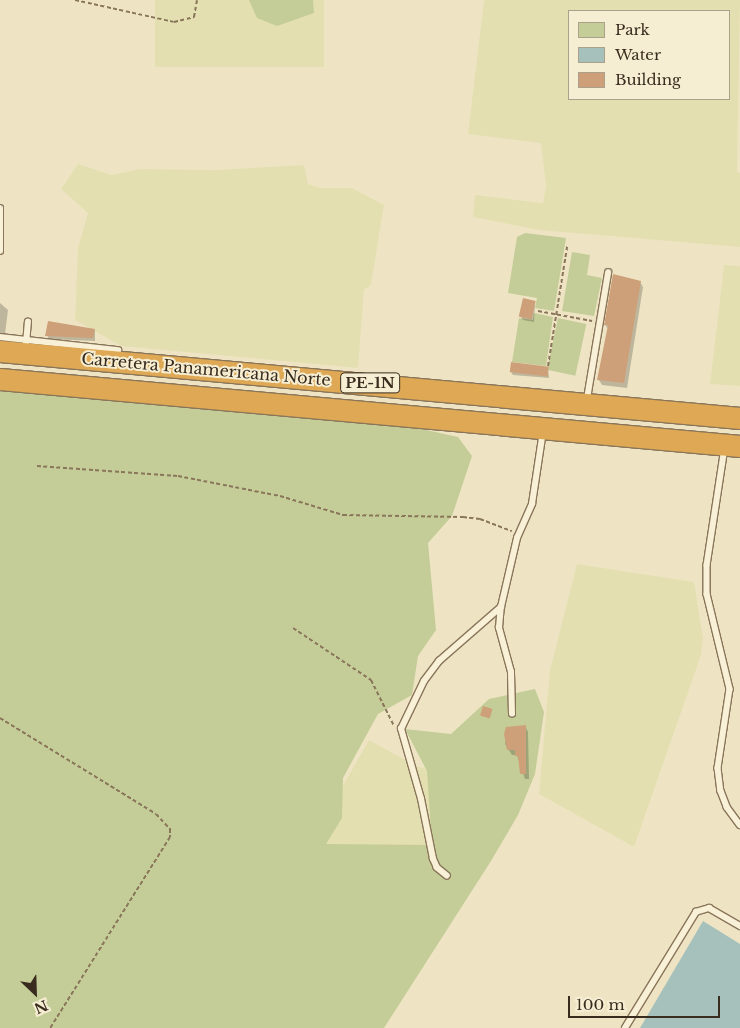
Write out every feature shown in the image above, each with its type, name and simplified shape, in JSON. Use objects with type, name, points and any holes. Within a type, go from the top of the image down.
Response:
[{"type":"highway","name":"Carretera Panamericana Norte","points":[[0,351],[26,347],[740,418]]},
{"type":"highway","name":"Carretera Panamericana Norte","points":[[0,379],[732,445]]},
{"type":"lane","points":[[0,208],[0,251]]},
{"type":"lane","points":[[587,403],[608,273]]},
{"type":"lane","points":[[26,347],[28,322]]},
{"type":"lane","points":[[0,337],[26,347],[118,350]]},
{"type":"lane","points":[[512,714],[511,672],[499,628],[501,607],[519,534],[532,504],[543,428]]},
{"type":"lane","points":[[732,445],[707,565],[707,594],[729,683],[718,768],[721,791],[727,807],[740,825]]},
{"type":"lane","points":[[447,876],[437,868],[433,859],[421,799],[401,728],[424,681],[439,661],[501,607]]},
{"type":"lane","points":[[625,1028],[696,912],[709,908],[740,926]]},
{"type":"path","points":[[75,0],[174,22],[194,17],[197,0]]},
{"type":"path","points":[[548,366],[566,247]]},
{"type":"path","points":[[538,311],[599,322]]},
{"type":"path","points":[[38,466],[178,476],[280,496],[343,515],[472,518],[519,534]]},
{"type":"path","points":[[293,628],[371,680],[390,723],[401,728]]},
{"type":"path","points":[[0,718],[156,814],[170,829],[170,837],[50,1028]]},
{"type":"shaded area","points":[[155,0],[324,0],[324,67],[155,67]]},
{"type":"shaded area","points":[[484,0],[740,0],[737,172],[740,173],[740,247],[539,230],[473,217],[475,195],[543,203],[546,186],[541,143],[468,134]]},
{"type":"shaded area","points":[[78,164],[112,175],[140,169],[215,170],[304,165],[308,184],[321,188],[352,188],[384,205],[371,285],[364,290],[358,368],[121,346],[75,320],[78,248],[88,213],[61,189]]},
{"type":"shaded area","points":[[724,265],[740,266],[740,386],[710,384]]},
{"type":"shaded area","points":[[577,564],[694,582],[703,638],[701,655],[634,847],[539,794],[550,670]]},
{"type":"shaded area","points":[[369,740],[416,766],[486,787],[396,896],[306,850]]},
{"type":"green space","points":[[249,0],[313,0],[314,13],[277,26],[257,18]]},
{"type":"green space","points":[[525,233],[566,238],[554,311],[535,308],[537,298],[508,293],[517,237]]},
{"type":"green space","points":[[572,252],[590,255],[587,275],[602,278],[594,316],[562,311]]},
{"type":"green space","points":[[534,313],[553,317],[546,366],[512,362],[519,318],[533,320]]},
{"type":"green space","points":[[558,318],[586,324],[575,376],[547,370]]},
{"type":"green space","points":[[0,388],[390,422],[458,437],[472,456],[452,516],[428,543],[436,630],[418,656],[412,695],[378,714],[343,778],[342,818],[326,844],[432,845],[427,771],[405,729],[451,734],[489,699],[535,689],[544,712],[535,774],[518,815],[491,861],[384,1028],[0,1028]]},
{"type":"water","points":[[703,921],[740,944],[740,1028],[640,1028]]},
{"type":"building","points":[[613,274],[641,281],[624,383],[597,380],[608,325],[604,325]]},
{"type":"building","points":[[523,298],[536,301],[531,319],[519,317]]},
{"type":"building","points":[[48,321],[95,329],[93,338],[45,336]]},
{"type":"building","points":[[511,362],[549,367],[547,377],[510,372]]},
{"type":"building","points":[[483,706],[493,709],[490,718],[480,716]]},
{"type":"building","points":[[526,725],[526,774],[520,774],[518,756],[515,756],[515,750],[507,750],[504,734],[506,727]]}]
